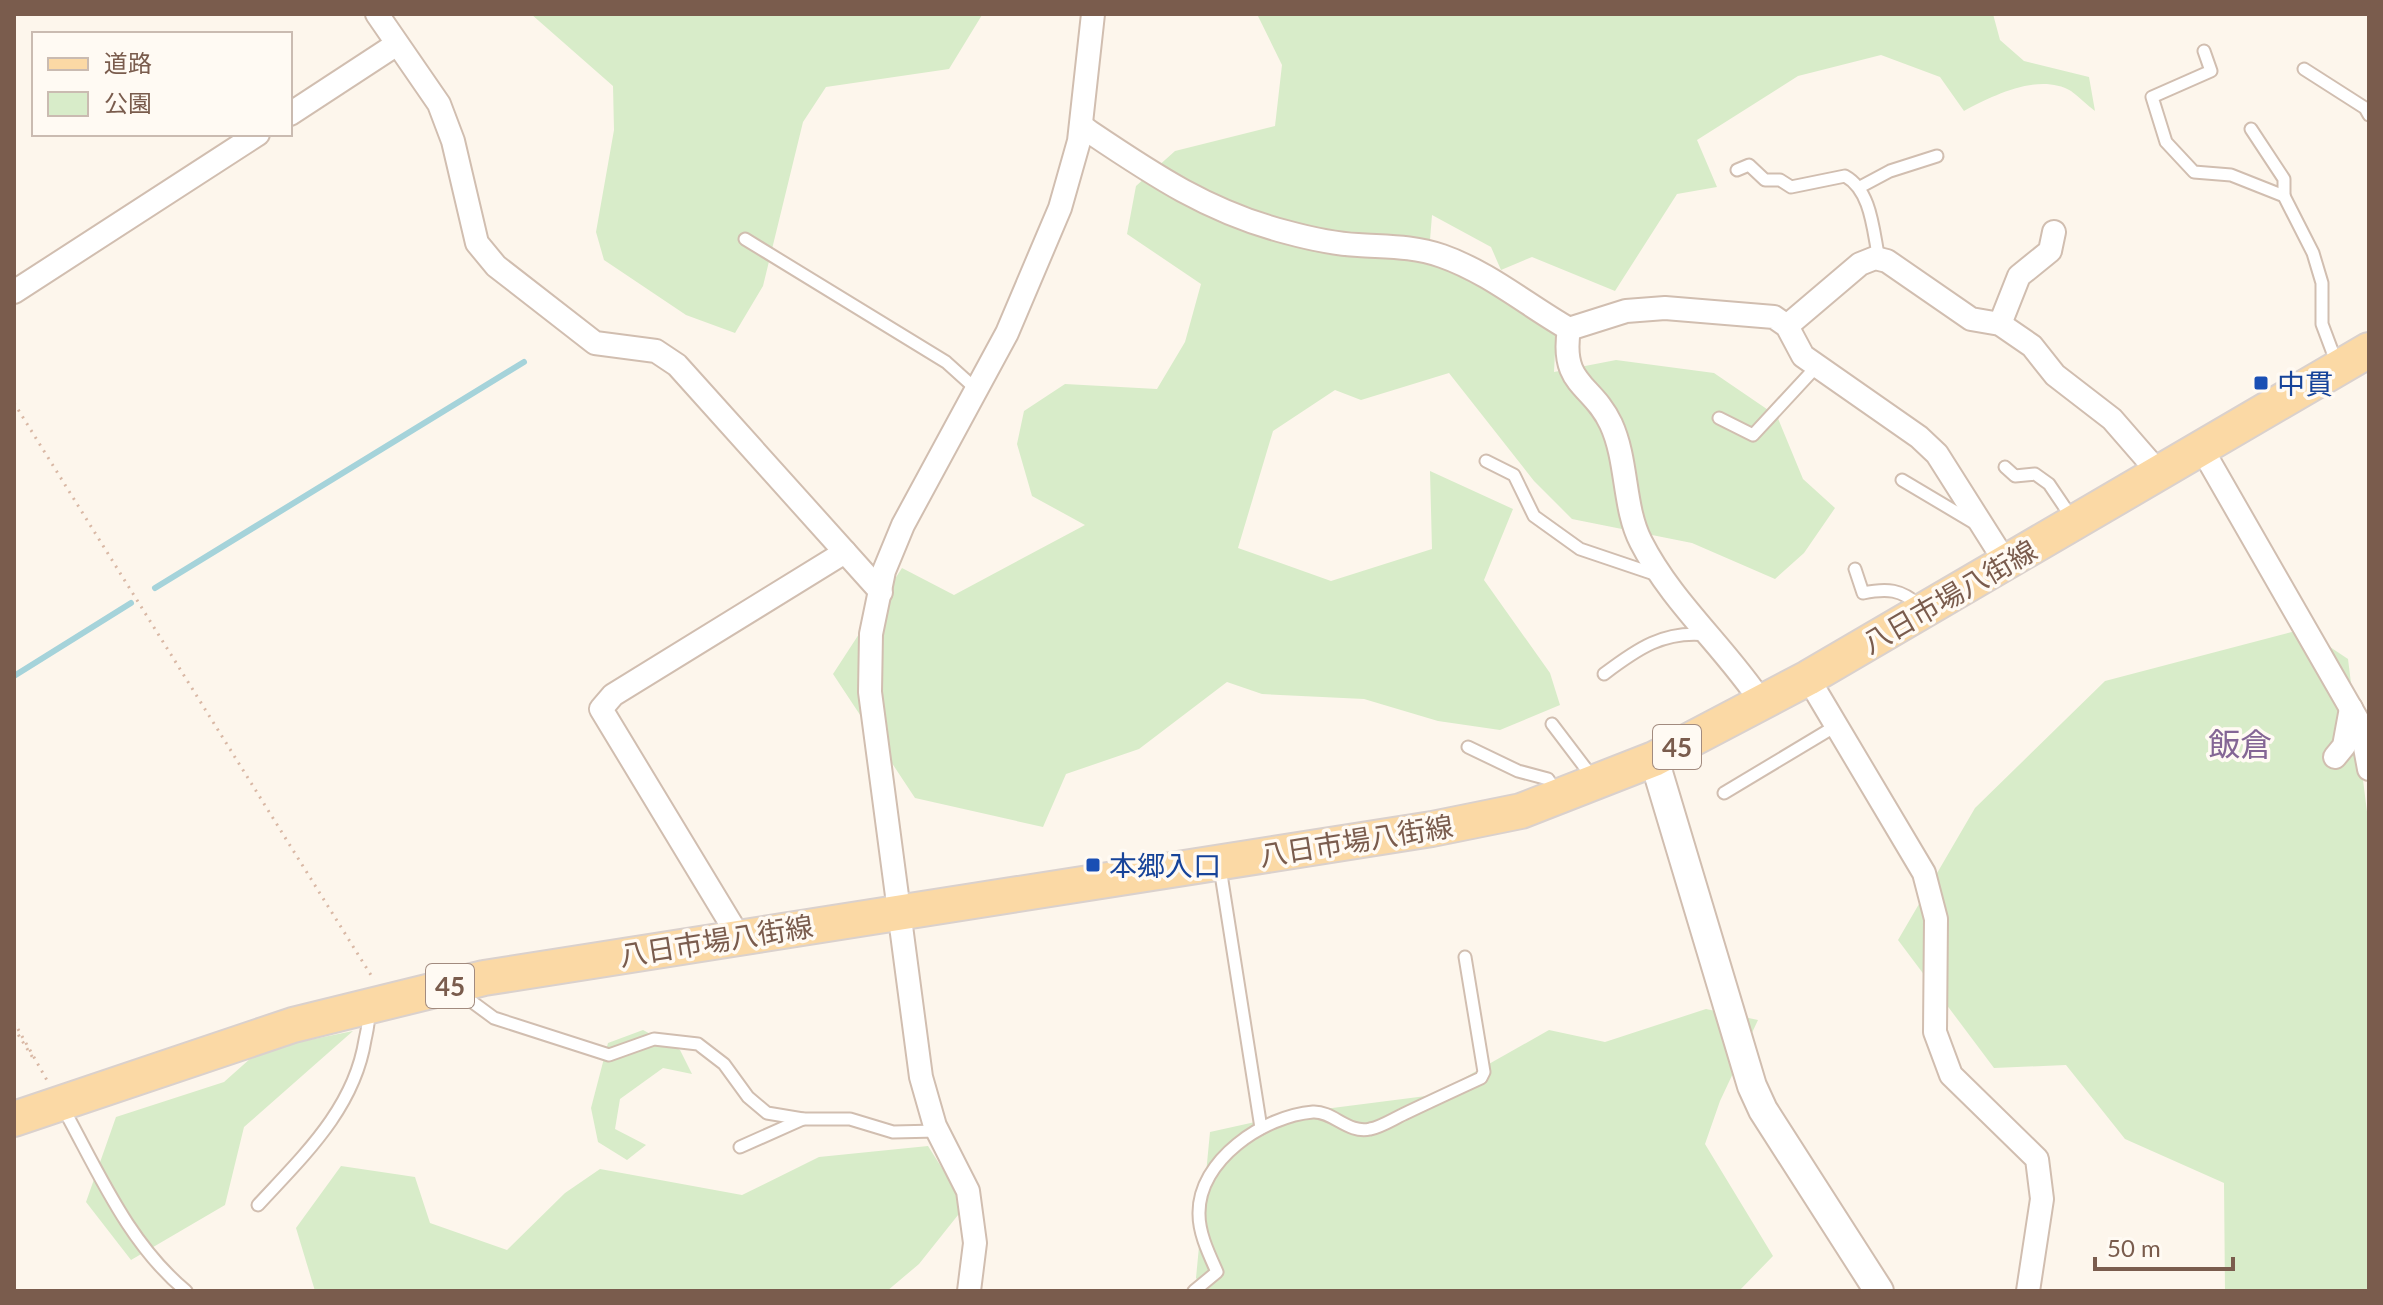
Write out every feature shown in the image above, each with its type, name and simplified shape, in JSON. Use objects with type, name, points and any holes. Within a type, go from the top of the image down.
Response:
[{"type":"main road","name":"八日市場八街線","points":[[14,1119],[208,1051],[451,985],[1481,820],[1521,811],[1654,759],[1808,678],[2369,350]]},
{"type":"street","points":[[377,14],[439,104],[453,141],[477,243],[496,266],[595,343],[656,351],[677,365],[881,592]]},
{"type":"street","points":[[969,1291],[975,1243],[968,1191],[937,1131],[921,1077],[870,692],[871,634],[884,571],[903,525],[977,390],[1036,273],[1060,208],[1081,126],[1093,14]]},
{"type":"street","points":[[292,113],[397,44]]},
{"type":"street","points":[[1081,126],[1178,191],[1240,218],[1300,235],[1355,245],[1397,245],[1440,255],[1476,272],[1569,329],[1626,311],[1665,308],[1774,317],[1787,326],[1803,356],[1919,437],[1937,454],[2006,563]]},
{"type":"street","points":[[14,292],[255,136]]},
{"type":"street","points":[[2000,324],[2019,276],[2050,251],[2054,232]]},
{"type":"street","points":[[1787,326],[1860,264],[1879,259],[1971,319],[2000,324],[2032,346],[2055,375],[2112,419],[2159,473]]},
{"type":"street","points":[[1569,329],[1565,355],[1573,375],[1611,423],[1639,539],[1661,576],[1740,670],[1762,703]]},
{"type":"street","points":[[2202,449],[2361,726],[2369,769]]},
{"type":"street","points":[[739,937],[601,709],[613,695],[845,552]]},
{"type":"street","points":[[1808,678],[1834,727],[1924,873],[1936,919],[1935,1032],[1951,1075],[2037,1159],[2042,1199],[2028,1291]]},
{"type":"street","points":[[2335,757],[2344,746],[2351,708]]},
{"type":"street","points":[[1654,759],[1752,1086],[1787,1149],[1879,1291]]},
{"type":"lane","points":[[2204,51],[2211,71],[2152,97],[2166,142],[2194,172],[2231,175],[2284,196]]},
{"type":"lane","points":[[2304,69],[2365,108],[2369,115]]},
{"type":"lane","points":[[2251,129],[2284,179],[2284,196],[2313,253],[2322,283],[2322,324],[2339,368]]},
{"type":"lane","points":[[1860,187],[1890,171],[1937,156]]},
{"type":"lane","points":[[1737,170],[1749,165],[1765,180],[1780,180],[1791,187],[1845,176],[1860,187],[1879,259]]},
{"type":"lane","points":[[745,239],[946,362],[977,390]]},
{"type":"lane","points":[[1719,418],[1753,435],[1817,366]]},
{"type":"lane","points":[[1486,461],[1514,475],[1534,516],[1580,549],[1661,576]]},
{"type":"lane","points":[[2005,467],[2015,476],[2035,474],[2049,484],[2075,522]]},
{"type":"lane","points":[[1902,480],[1981,525]]},
{"type":"lane","points":[[1855,569],[1863,593],[1886,589],[1904,593],[1923,611]]},
{"type":"lane","points":[[1604,674],[1640,647],[1664,636],[1686,633],[1709,635]]},
{"type":"lane","points":[[1552,724],[1596,783]]},
{"type":"lane","points":[[1724,793],[1834,727]]},
{"type":"lane","points":[[1468,747],[1518,771],[1548,779],[1559,797]]},
{"type":"lane","points":[[1219,862],[1261,1128]]},
{"type":"lane","points":[[1194,1291],[1217,1272],[1198,1216],[1200,1203],[1211,1176],[1236,1142],[1261,1128],[1314,1112],[1349,1127],[1370,1129],[1481,1078],[1484,1072],[1465,957]]},
{"type":"lane","points":[[451,985],[494,1018],[609,1055],[654,1039],[698,1044],[724,1064],[748,1097],[767,1113],[803,1119],[850,1119],[917,1134],[937,1131]]},
{"type":"lane","points":[[258,1205],[319,1138],[354,1086],[370,1015],[377,1003]]},
{"type":"lane","points":[[60,1102],[119,1211],[160,1269],[186,1291]]},
{"type":"lane","points":[[740,1147],[803,1119]]},
{"type":"path","points":[[14,403],[377,1003]]},
{"type":"path","points":[[14,1022],[60,1102]]},
{"type":"path","points":[[14,1028],[60,1102]]},
{"type":"green space","points":[[531,14],[982,15],[949,69],[826,87],[803,122],[763,286],[735,333],[686,315],[604,260],[596,232],[614,130],[613,86]]},
{"type":"green space","points":[[1257,14],[1993,14],[2000,40],[2024,61],[2089,77],[2095,111],[2071,91],[2045,84],[2016,88],[1964,111],[1940,77],[1881,55],[1798,76],[1697,140],[1717,187],[1677,194],[1615,291],[1532,257],[1501,270],[1491,247],[1432,215],[1430,240],[1468,278],[1556,332],[1554,372],[1616,360],[1714,373],[1777,416],[1803,479],[1835,508],[1804,553],[1775,579],[1692,543],[1572,519],[1534,481],[1449,373],[1361,400],[1335,390],[1273,431],[1238,548],[1331,581],[1432,549],[1430,471],[1513,509],[1484,580],[1550,673],[1560,705],[1500,730],[1438,721],[1364,699],[1262,694],[1227,682],[1139,749],[1066,774],[1043,827],[915,798],[833,674],[902,568],[954,595],[1085,525],[1032,496],[1017,444],[1024,411],[1065,384],[1157,389],[1185,342],[1201,284],[1127,234],[1136,186],[1175,151],[1275,126],[1282,65]]},
{"type":"green space","points":[[2303,629],[2348,659],[2369,828],[2369,1291],[2225,1291],[2224,1183],[2125,1139],[2066,1065],[1994,1068],[1898,940],[1975,808],[2105,681]]},
{"type":"green space","points":[[1706,1009],[1758,1020],[1720,1101],[1705,1144],[1773,1256],[1739,1291],[1204,1291],[1196,1278],[1210,1132],[1301,1112],[1434,1095],[1549,1030],[1605,1042]]},
{"type":"green space","points":[[643,1030],[680,1050],[692,1074],[663,1068],[620,1099],[615,1129],[646,1145],[627,1160],[598,1142],[591,1108],[608,1043]]},
{"type":"green space","points":[[353,1031],[244,1127],[225,1205],[131,1260],[86,1202],[116,1117],[224,1082],[260,1050]]},
{"type":"green space","points":[[928,1146],[954,1187],[962,1210],[919,1264],[887,1291],[315,1291],[296,1228],[341,1166],[415,1177],[430,1223],[507,1250],[565,1193],[600,1169],[742,1195],[819,1157]]},
{"type":"waterway","points":[[155,588],[524,362]]},
{"type":"waterway","points":[[14,676],[131,603]]},
{"type":"place","name":"中貫","points":[[2261,383]]},
{"type":"place","name":"本郷入口","points":[[1093,865]]},
{"type":"district","name":"飯倉","points":[[2240,743]]}]
